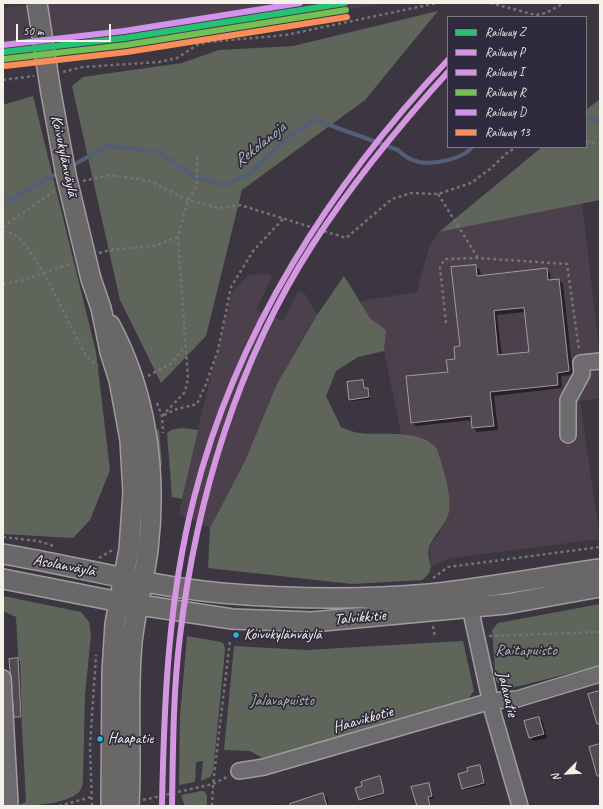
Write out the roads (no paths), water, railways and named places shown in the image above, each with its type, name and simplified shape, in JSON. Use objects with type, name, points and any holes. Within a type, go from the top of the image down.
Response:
[{"type":"main road","name":"Koivukylänväylä","points":[[37,3],[66,175],[92,279],[101,308],[110,352],[119,380],[130,440],[133,493],[119,547],[133,580]]},
{"type":"main road","name":"Koivukylänväylä","points":[[101,308],[121,346],[133,374],[141,401],[151,470],[151,514],[148,551],[133,580],[129,603],[132,643],[130,682],[133,804]]},
{"type":"main road","name":"Asolanväylä","points":[[3,554],[133,580]]},
{"type":"main road","name":"Talvikkitie","points":[[133,580],[220,593],[302,598],[355,598],[429,594],[600,569]]},
{"type":"main road","name":"Asolanväylä","points":[[3,579],[129,603]]},
{"type":"main road","name":"Talvikkitie","points":[[129,603],[232,619],[312,622],[506,604],[600,587]]},
{"type":"main road","name":"Koivukylänväylä","points":[[111,806],[112,672],[115,624],[129,603]]},
{"type":"street","points":[[568,436],[568,400],[582,374],[581,363],[600,361]]},
{"type":"street","name":"Jalavatie","points":[[466,589],[479,645],[483,674],[520,806]]},
{"type":"street","name":"Haavikkotie","points":[[239,771],[264,767],[491,701],[517,699],[600,674]]},
{"type":"street","points":[[3,678],[10,803],[4,806]]},
{"type":"waterway","name":"Rekolanoja","points":[[587,117],[600,122]]},
{"type":"waterway","name":"Rekolanoja","points":[[70,167],[107,146],[157,151],[196,177],[225,185],[246,176],[289,136],[316,120],[398,150],[407,158],[419,162],[432,163],[448,160],[462,155],[471,148]]},
{"type":"waterway","name":"Rekolanoja","points":[[3,204],[60,172]]},
{"type":"rail line","name":"D","points":[[3,45],[124,31],[300,3]]},
{"type":"rail line","name":"Z","points":[[3,52],[125,38],[345,3]]},
{"type":"rail line","name":"R","points":[[4,59],[126,45],[346,10]]},
{"type":"rail line","name":"13","points":[[5,66],[127,52],[347,17]]},
{"type":"rail line","name":"P","points":[[162,806],[166,690],[178,574],[194,498],[212,437],[235,377],[262,319],[293,263],[327,209],[365,157],[405,108],[447,61]]},
{"type":"rail line","name":"I","points":[[172,806],[176,678],[187,585],[209,483],[224,432],[242,383],[263,335],[286,289],[328,221],[377,155],[447,73]]},
{"type":"place","name":"Koivukylänväylä","points":[[236,635]]},
{"type":"place","name":"Haapatie","points":[[100,739]]},
{"type":"park label","name":"Raitapuisto","points":[[526,651]]},
{"type":"park label","name":"Jalavapuisto","points":[[282,701]]}]
